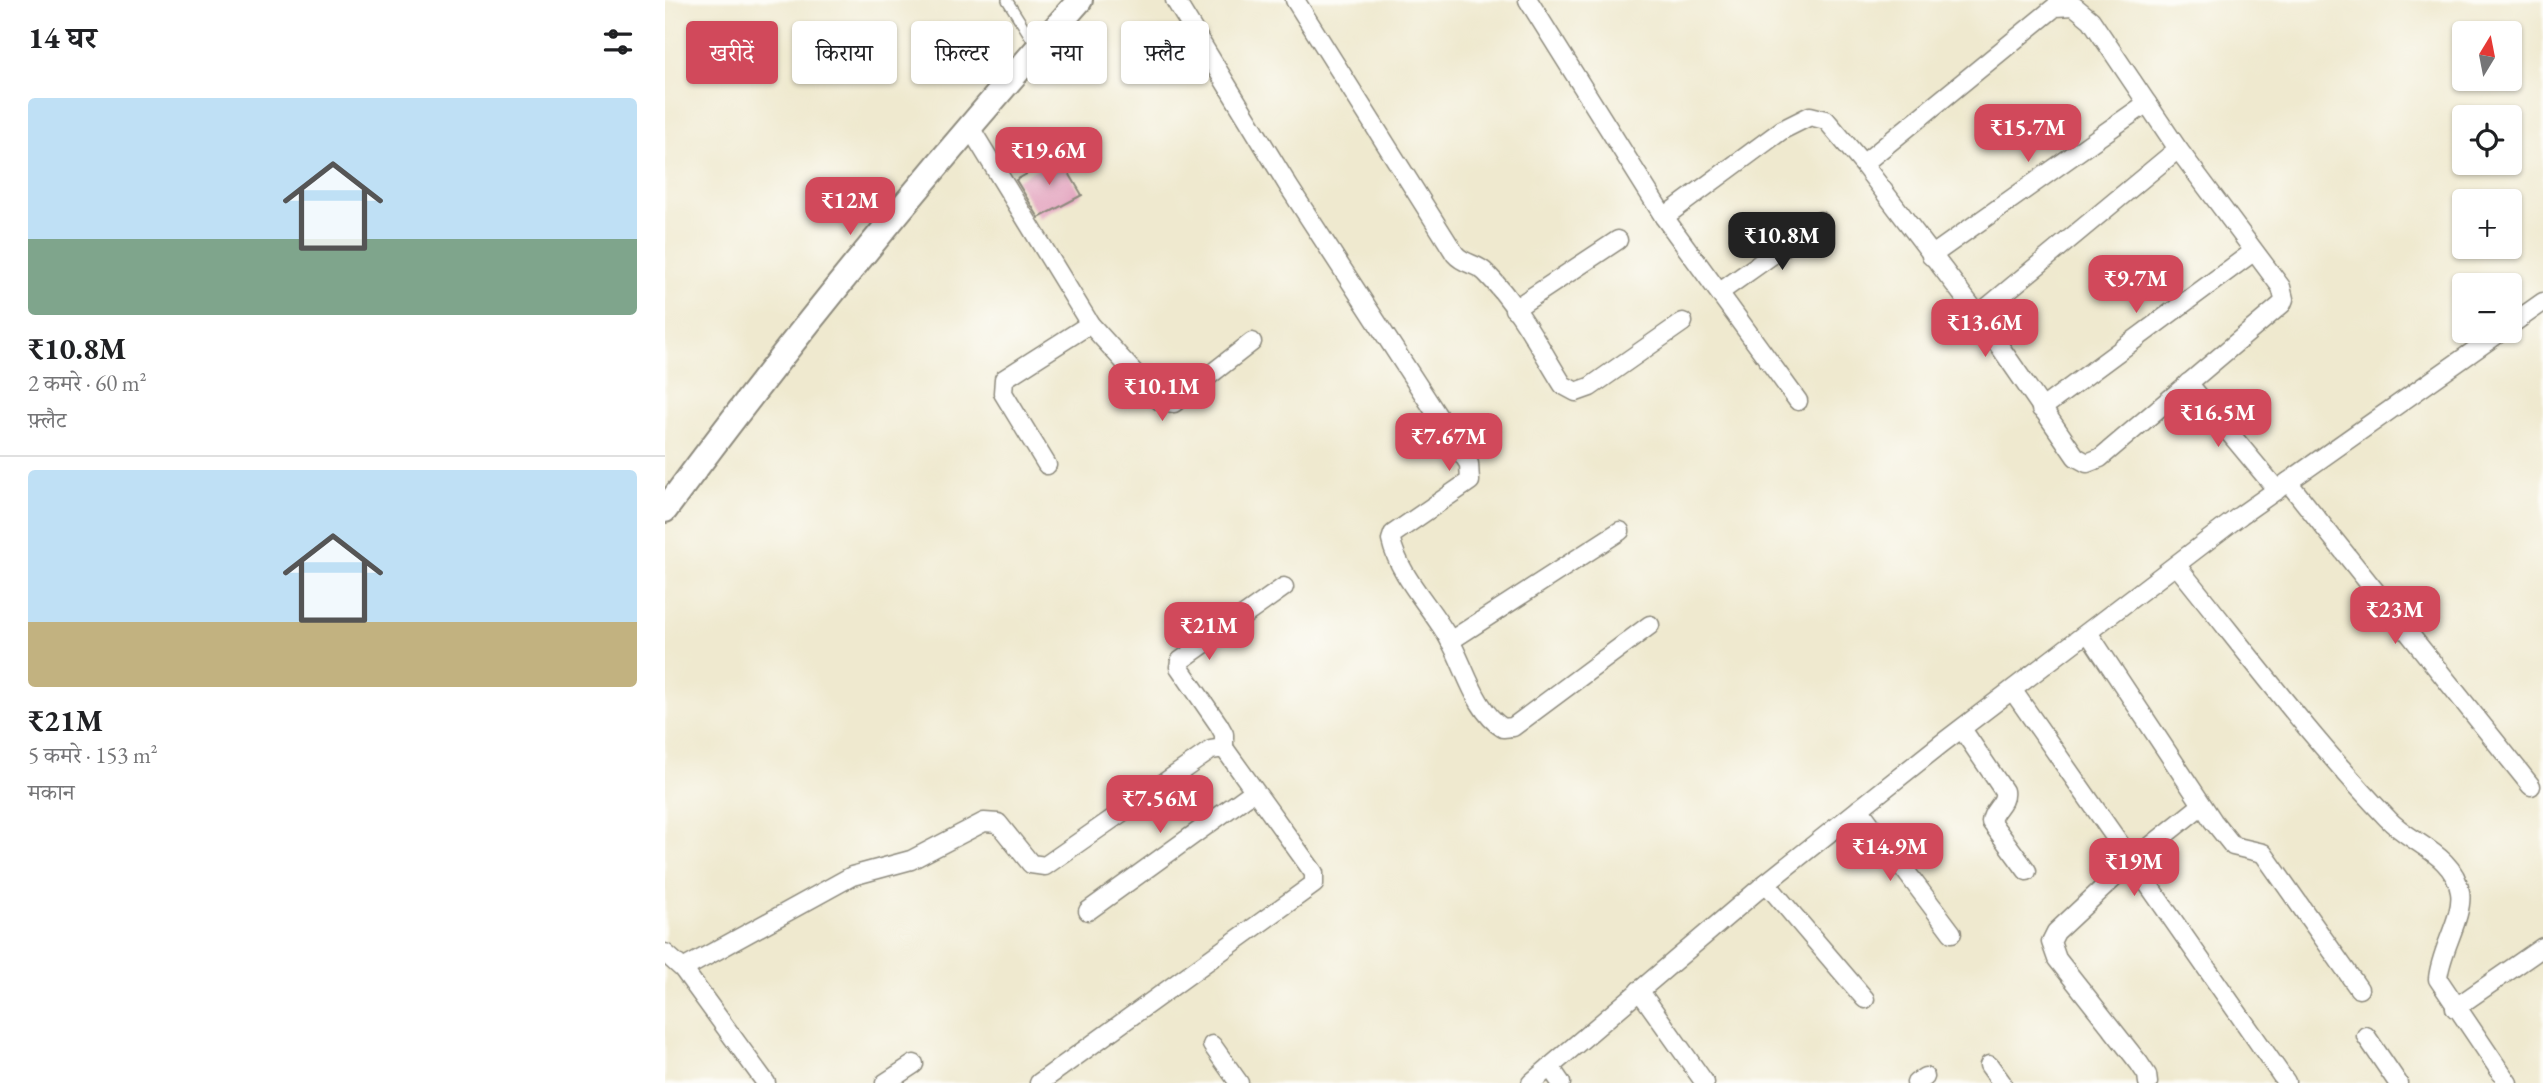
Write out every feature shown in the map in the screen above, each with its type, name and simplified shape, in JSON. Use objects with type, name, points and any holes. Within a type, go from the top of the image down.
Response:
[{"type":"main road","points":[[1062,21],[1080,0]]},
{"type":"main road","points":[[665,510],[728,425],[969,126],[1027,60]]},
{"type":"street","points":[[1175,0],[1289,187],[1469,464],[1470,481],[1393,534],[1391,540],[1402,564],[1450,641],[1483,704],[1499,726],[1508,728],[1650,625]]},
{"type":"street","points":[[1295,0],[1455,254],[1465,263],[1485,272],[1514,309],[1563,385],[1576,392],[1590,387],[1682,322]]},
{"type":"street","points":[[1528,0],[1664,217],[1798,401]]},
{"type":"street","points":[[1664,217],[1801,118],[1818,116],[1826,120],[1863,164],[1978,315],[2076,457],[2087,463],[2094,462],[2283,302],[2281,286],[2178,149],[2085,13],[2074,6],[2055,7],[1863,164]]},
{"type":"street","points":[[1931,256],[2147,103]]},
{"type":"street","points":[[969,126],[1090,324],[1164,404],[1178,401],[1252,342]]},
{"type":"street","points":[[1978,315],[2178,149]]},
{"type":"street","points":[[1720,292],[1821,221]]},
{"type":"street","points":[[1514,309],[1618,240]]},
{"type":"street","points":[[2041,409],[2253,252]]},
{"type":"street","points":[[2522,317],[2543,302]]},
{"type":"street","points":[[1047,465],[1003,393],[1004,379],[1090,324]]},
{"type":"street","points":[[1531,1083],[1766,883],[1962,729],[2283,486],[2486,343]]},
{"type":"street","points":[[2188,383],[2283,486],[2531,786]]},
{"type":"street","points":[[1450,641],[1620,531]]},
{"type":"street","points":[[2177,566],[2353,783],[2394,826],[2437,855],[2456,878],[2460,905],[2439,965],[2438,979],[2508,1083]]},
{"type":"street","points":[[1039,1083],[1314,884],[1314,873],[1224,748],[1224,734],[1179,667],[1180,661],[1285,587]]},
{"type":"street","points":[[2089,634],[2202,805],[2233,846],[2263,853],[2359,989]]},
{"type":"street","points":[[2013,691],[2286,1082]]},
{"type":"street","points":[[1962,729],[2004,791],[2004,801],[1993,814],[1991,822],[2027,871]]},
{"type":"street","points":[[683,969],[847,878],[911,860],[984,822],[998,823],[1031,864],[1045,866],[1212,750],[1224,748]]},
{"type":"street","points":[[1088,911],[1254,791]]},
{"type":"street","points":[[2148,1083],[2139,1063],[2057,959],[2051,942],[2056,932],[2132,861],[2202,805]]},
{"type":"street","points":[[1859,809],[1952,933]]},
{"type":"street","points":[[1766,883],[1865,999]]},
{"type":"street","points":[[2455,1008],[2543,947]]},
{"type":"street","points":[[665,953],[683,969],[766,1083]]},
{"type":"street","points":[[1639,990],[1705,1083]]},
{"type":"street","points":[[2367,1037],[2398,1083]]},
{"type":"street","points":[[1212,1045],[1239,1083]]},
{"type":"street","points":[[885,1083],[914,1064]]},
{"type":"street","points":[[1989,1065],[2002,1083]]},
{"type":"street","points":[[1550,1067],[1561,1083]]},
{"type":"lane","points":[[1007,0],[1027,31]]},
{"type":"building","points":[[1059,156],[1082,195],[1039,218],[1016,180]]}]
